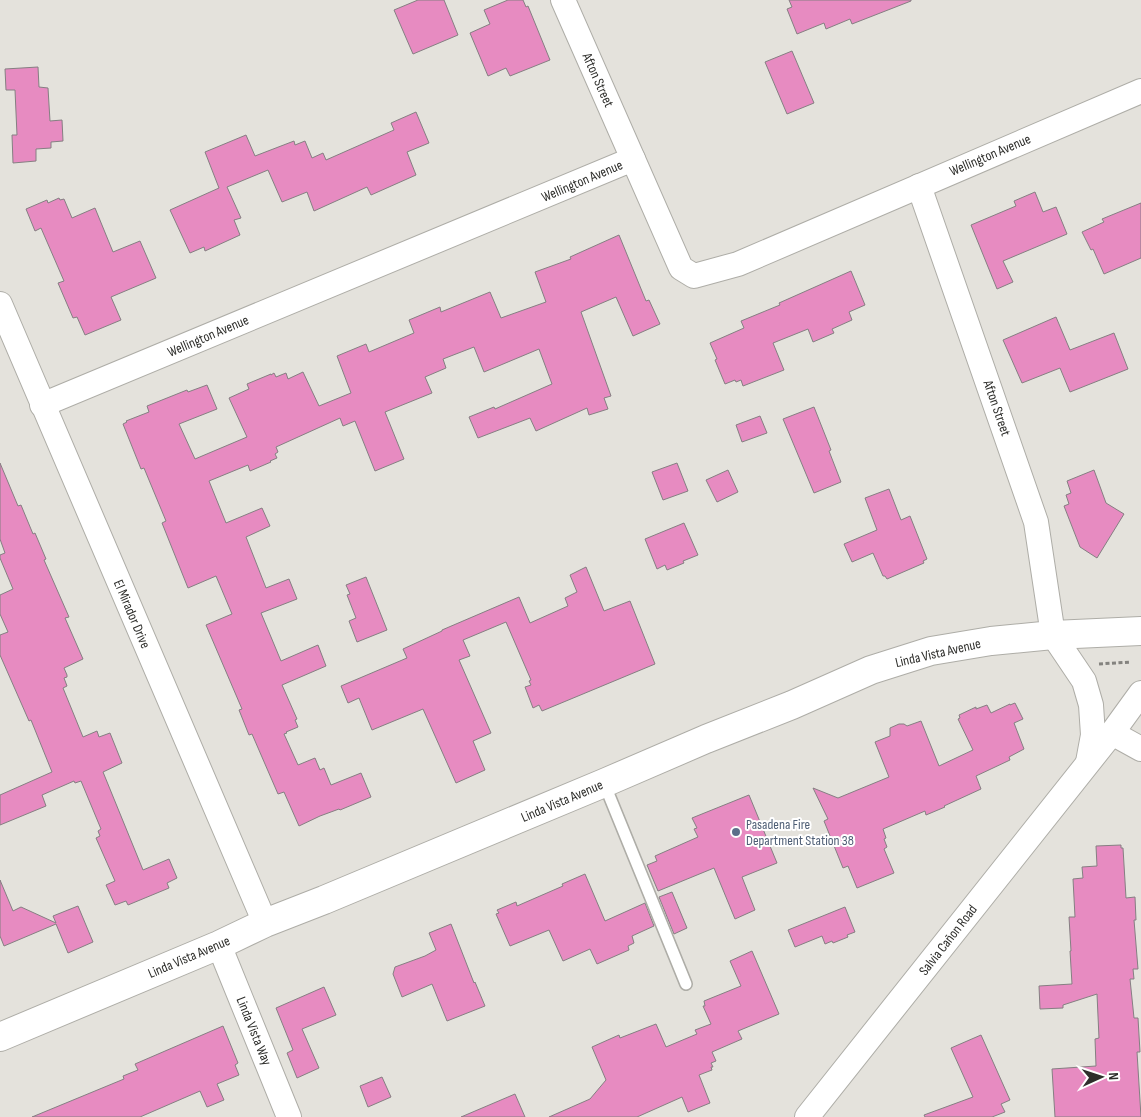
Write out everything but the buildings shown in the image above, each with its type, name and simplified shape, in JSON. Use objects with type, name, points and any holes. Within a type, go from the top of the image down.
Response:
[{"type":"main road","name":"Linda Vista Avenue","points":[[0,1037],[219,945],[266,923],[871,670],[931,651],[991,641],[1053,635],[1141,631]]},
{"type":"street","name":"Afton Street","points":[[563,0],[633,159]]},
{"type":"street","name":"Wellington Avenue","points":[[42,405],[633,159],[681,268],[694,276],[738,264],[1141,91]]},
{"type":"street","name":"Afton Street","points":[[919,186],[1036,522],[1053,635]]},
{"type":"street","name":"El Mirador Drive","points":[[0,304],[266,923]]},
{"type":"street","name":"Salvia Cañon Road","points":[[1053,635],[1084,681],[1092,705],[1093,735],[1088,762]]},
{"type":"street","name":"Salvia Cañon Road","points":[[807,1117],[1112,733],[1141,693]]},
{"type":"street","points":[[1112,733],[1141,749]]},
{"type":"street","name":"Linda Vista Way","points":[[219,945],[289,1117]]},
{"type":"lane","points":[[604,783],[686,984]]},
{"type":"path","points":[[1096,664],[1131,662]]},
{"type":"place","name":"Pasadena Fire Department Station 38","points":[[736,832]]}]
